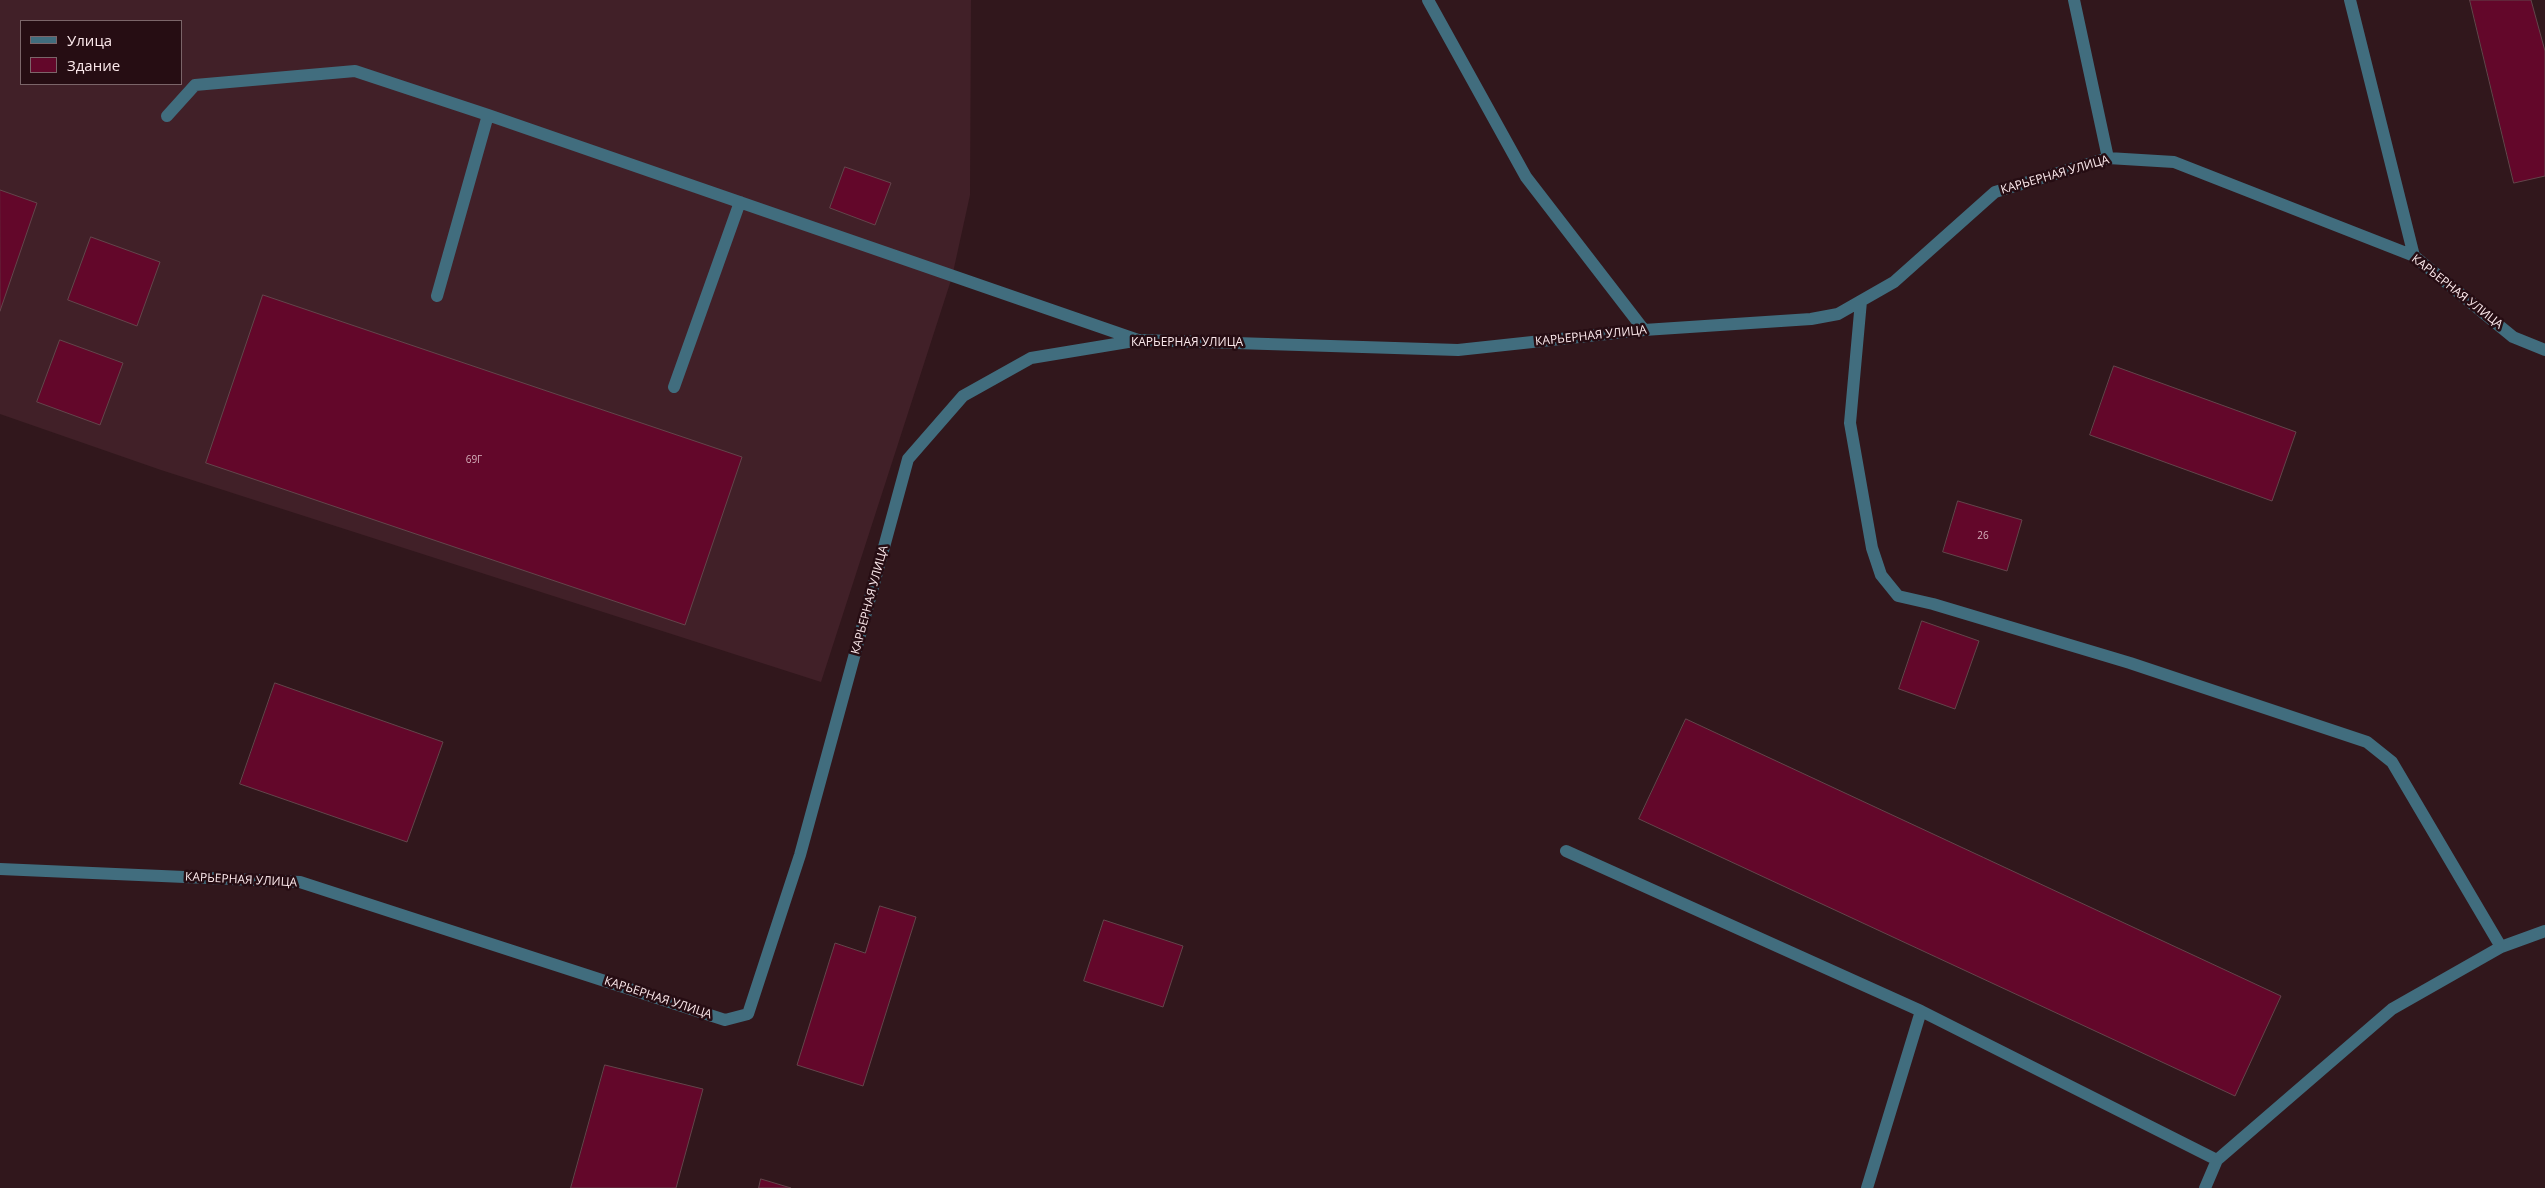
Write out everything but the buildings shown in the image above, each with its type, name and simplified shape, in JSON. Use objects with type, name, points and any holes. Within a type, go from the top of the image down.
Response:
[{"type":"street","points":[[1428,0],[1526,177],[1644,330]]},
{"type":"street","points":[[2074,0],[2108,158]]},
{"type":"street","points":[[2350,0],[2414,256]]},
{"type":"street","points":[[167,116],[195,86],[355,71],[1140,340]]},
{"type":"street","points":[[437,296],[488,115]]},
{"type":"street","name":"КАРЬЕРНАЯ УЛИЦА","points":[[0,869],[300,882],[725,1020],[748,1014],[800,855],[908,459],[963,396],[1031,358],[1140,340],[1458,350],[1644,330],[1811,320],[1838,314],[1894,282],[1995,192],[2108,158],[2174,162],[2414,256],[2513,337],[2545,350]]},
{"type":"street","points":[[674,387],[740,202]]},
{"type":"street","points":[[1861,301],[1850,423],[1872,548],[1881,575],[1898,596],[1933,604],[2130,662],[2367,742],[2392,762],[2501,947]]},
{"type":"street","points":[[1566,851],[1921,1011],[2217,1160]]},
{"type":"street","points":[[2205,1188],[2217,1160],[2392,1009],[2501,947],[2545,930]]},
{"type":"street","points":[[1867,1188],[1921,1011]]},
{"type":"shaded area","points":[[0,0],[971,0],[970,195],[952,277],[821,682],[161,470],[0,414]]}]
